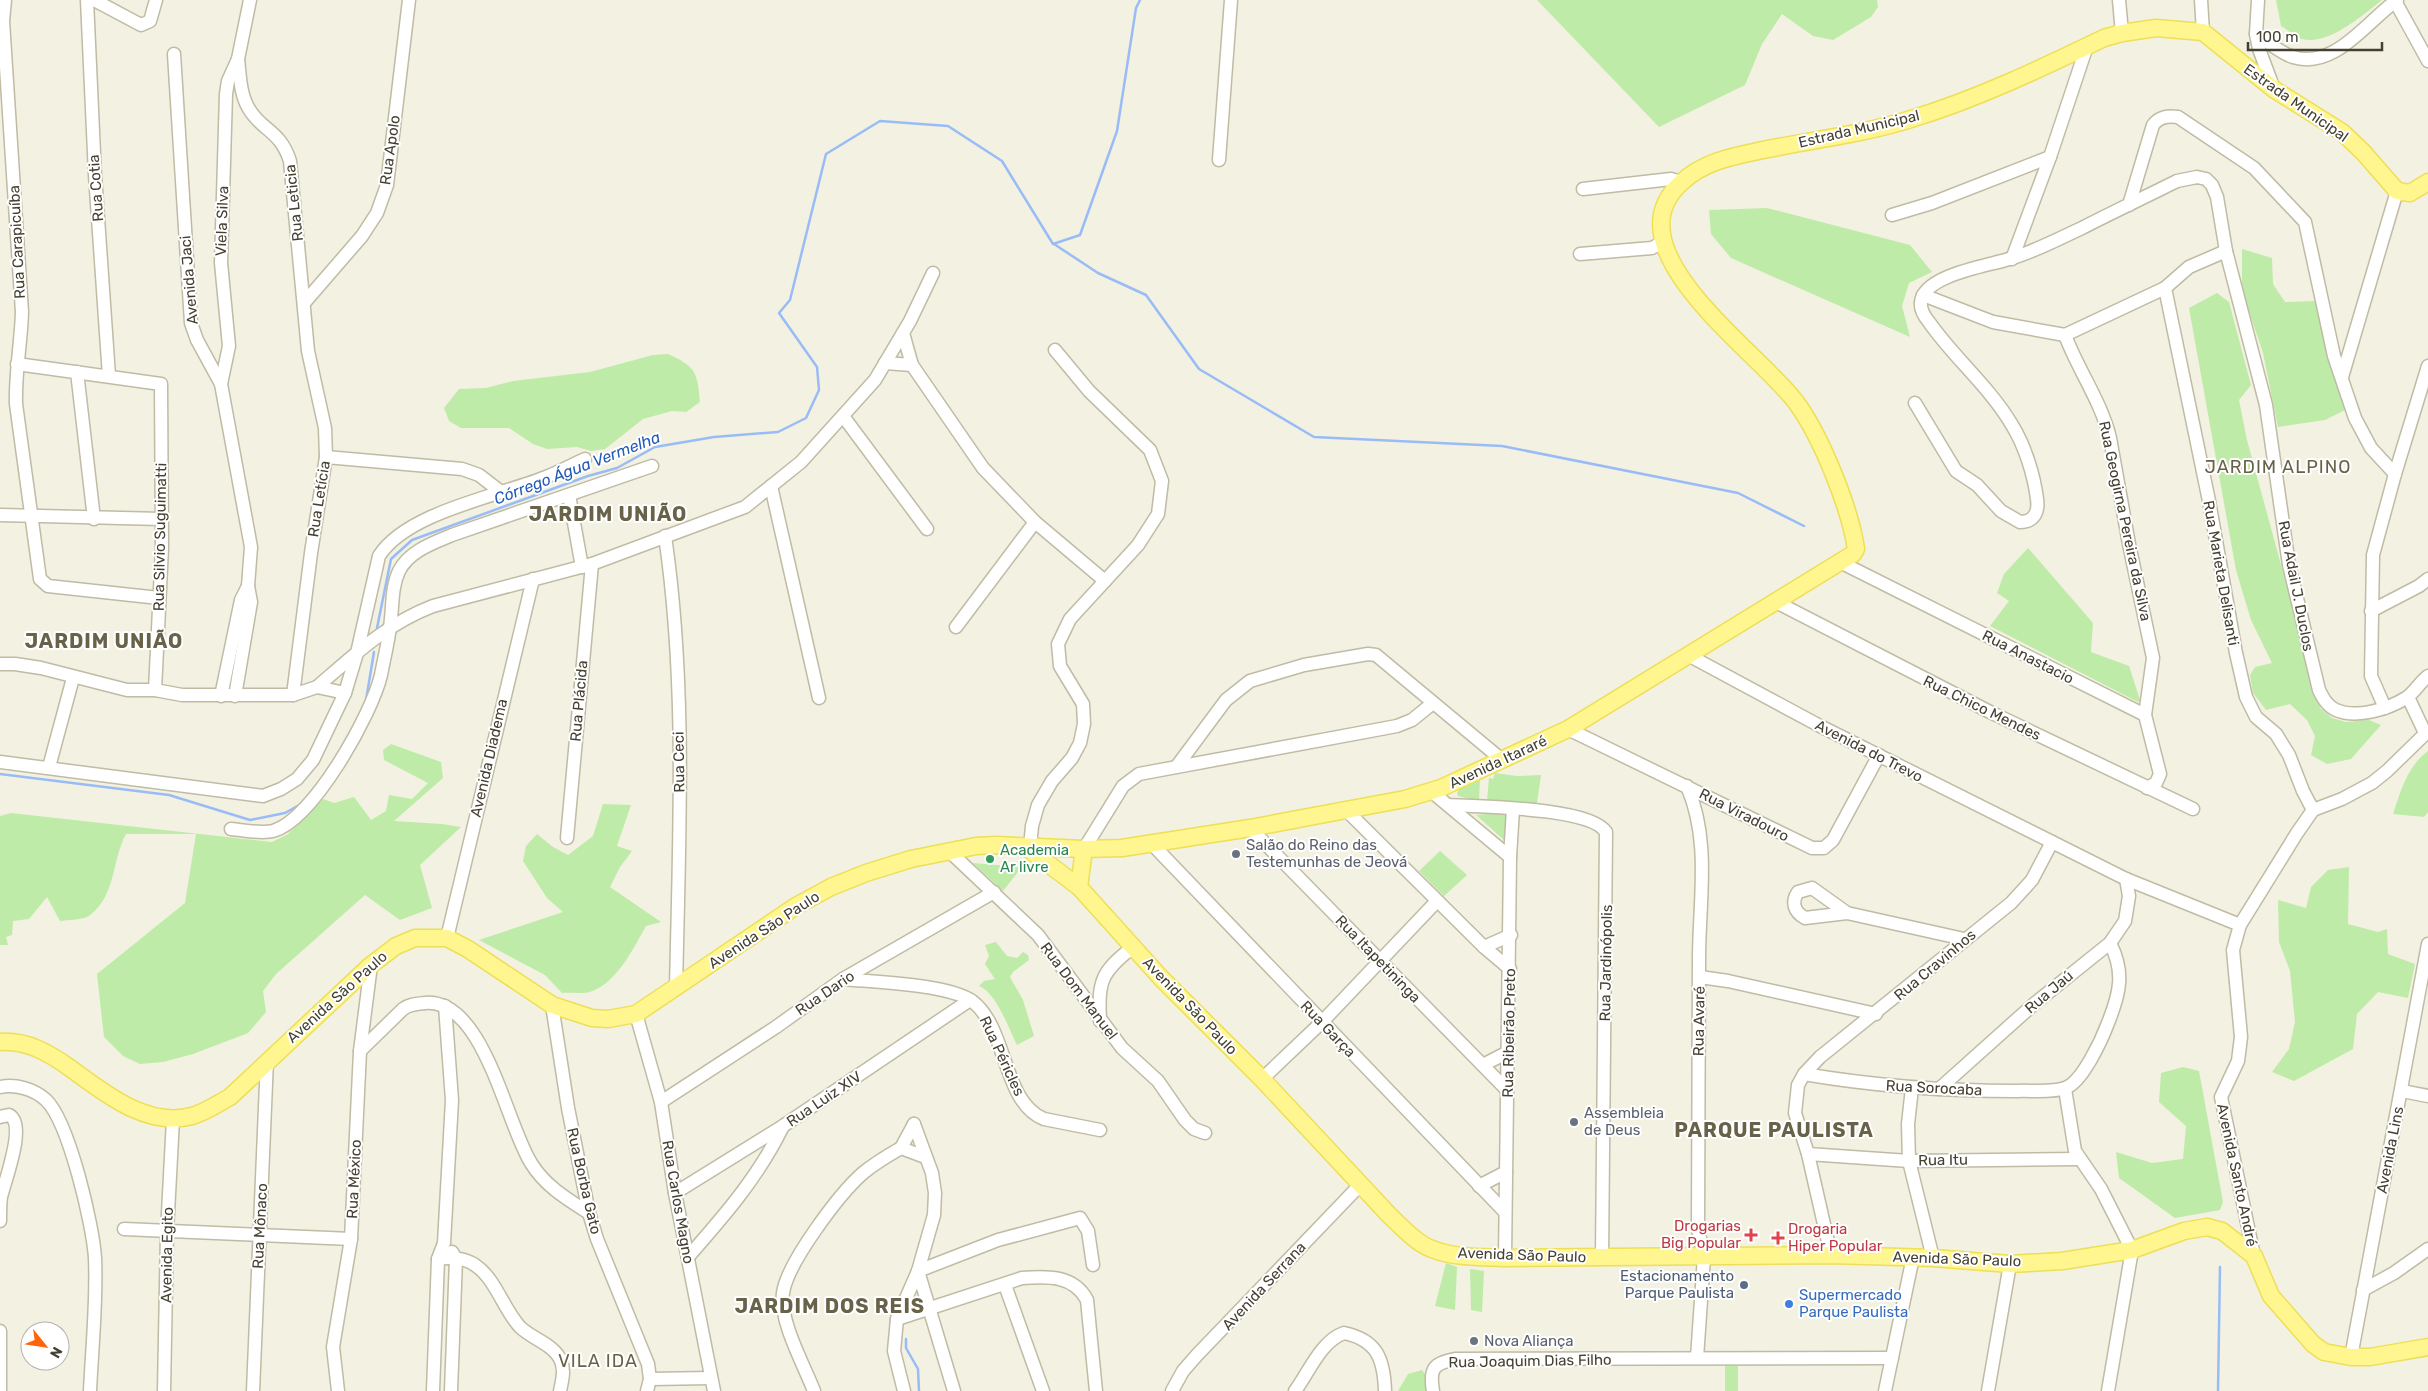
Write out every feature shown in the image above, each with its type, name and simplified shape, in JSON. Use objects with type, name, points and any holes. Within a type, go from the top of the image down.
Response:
[{"type":"main road","name":"Estrada Municipal","points":[[1855,542],[1840,494],[1804,414],[1794,399],[1733,338],[1687,286],[1672,264],[1663,242],[1662,215],[1670,197],[1681,182],[1701,168],[1732,156],[1876,128],[1919,117],[2122,32],[2156,28],[2203,32],[2274,90],[2342,132],[2363,152],[2397,191]]},
{"type":"main road","points":[[2397,191],[2410,193],[2428,182]]},
{"type":"main road","name":"Avenida Itararé","points":[[1028,847],[1084,849],[1152,844],[1250,828],[1405,799],[1432,792],[1568,729],[1853,554],[1856,549],[1855,542]]},
{"type":"main road","name":"Avenida São Paulo","points":[[0,1042],[21,1043],[38,1048],[124,1103],[146,1114],[174,1119],[191,1116],[208,1110],[230,1097],[267,1060],[370,965],[396,946],[415,938],[447,938],[468,949],[552,1005],[592,1018],[636,1014],[676,989],[796,906],[831,887],[866,873],[949,851],[996,845],[1028,847],[1079,886],[1132,947],[1262,1078],[1390,1216],[1411,1235],[1432,1249],[1469,1257],[1505,1258],[1830,1255],[1933,1258],[2010,1264],[2062,1262],[2132,1250],[2184,1231],[2207,1227],[2222,1230],[2254,1256],[2271,1296],[2313,1344],[2324,1352],[2351,1357],[2370,1357],[2428,1348]]},
{"type":"main road","points":[[1079,886],[1084,849]]},
{"type":"street","name":"Rua Carapicuíba","points":[[5,0],[3,21],[22,312],[21,340],[17,364],[16,404],[40,579],[48,586],[160,598]]},
{"type":"street","name":"Rua Cotia","points":[[87,0],[95,176],[109,376]]},
{"type":"street","points":[[94,0],[141,25],[150,21],[156,0]]},
{"type":"street","points":[[238,59],[250,0]]},
{"type":"street","name":"Rua Apolo","points":[[304,303],[362,236],[377,213],[387,185],[409,0]]},
{"type":"street","points":[[1220,160],[1231,0]]},
{"type":"street","points":[[2120,0],[2122,32]]},
{"type":"street","points":[[2201,0],[2203,32]]},
{"type":"street","points":[[2258,0],[2256,34],[2263,65],[2274,90]]},
{"type":"street","points":[[2256,34],[2291,56],[2305,59],[2317,58],[2331,52],[2351,39],[2396,0],[2428,61]]},
{"type":"street","points":[[2012,259],[2050,157],[2087,46]]},
{"type":"street","name":"Avenida Jaci","points":[[174,54],[191,322],[196,340],[221,384],[251,547],[248,586],[251,602],[235,696]]},
{"type":"street","name":"Rua Leticia","points":[[238,59],[241,86],[250,112],[280,139],[290,161],[304,303]]},
{"type":"street","name":"Viela Silva","points":[[221,384],[229,346],[221,263],[226,94],[228,81],[238,59]]},
{"type":"street","points":[[2129,205],[2154,126],[2157,120],[2167,116],[2178,117],[2254,168],[2305,222],[2334,356],[2352,410],[2362,434],[2371,448],[2395,474]]},
{"type":"street","points":[[1892,215],[1932,203],[2050,157]]},
{"type":"street","points":[[1915,404],[1956,471],[1977,485],[2009,518],[2020,522],[2032,518],[2038,508],[2036,489],[2021,441],[2012,424],[1980,380],[1928,322],[1922,310],[1923,295],[1932,285],[1943,278],[2012,259],[2048,244],[2177,181],[2198,178],[2206,179],[2212,184],[2217,197],[2226,251],[2189,267],[2165,288],[2065,335],[1993,322],[1923,295]]},
{"type":"street","points":[[1583,189],[1671,179],[1681,182]]},
{"type":"street","points":[[2342,377],[2397,191]]},
{"type":"street","points":[[1580,254],[1652,248],[1663,242]]},
{"type":"street","name":"Rua Adail J. Duclos","points":[[2226,251],[2266,405],[2289,565],[2318,690],[2324,700],[2335,710],[2362,712],[2386,708]]},
{"type":"street","points":[[0,664],[41,668],[73,678],[127,690],[155,690],[182,695],[293,695],[317,687],[390,626],[433,606],[587,565],[745,508],[801,462],[875,380],[903,333],[933,273]]},
{"type":"street","name":"Rua Marieta Delisanti","points":[[2165,288],[2209,501],[2236,653],[2246,697],[2256,718],[2276,734],[2289,755],[2302,791],[2313,810]]},
{"type":"street","name":"Rua Letícia","points":[[293,695],[311,553],[326,457],[325,428],[308,351],[304,303]]},
{"type":"street","points":[[903,333],[912,365],[983,468],[1035,522],[1105,581]]},
{"type":"street","name":"Rua Geogirna Pereira da Silva","points":[[2065,335],[2075,362],[2103,414],[2110,438],[2128,544],[2153,658],[2146,715]]},
{"type":"street","points":[[1028,847],[1038,805],[1052,780],[1072,758],[1080,742],[1084,724],[1083,704],[1060,666],[1058,644],[1070,619],[1138,545],[1158,514],[1162,481],[1150,450],[1090,391],[1056,350]]},
{"type":"street","points":[[885,363],[912,365]]},
{"type":"street","points":[[17,364],[109,376]]},
{"type":"street","points":[[2428,366],[2395,474],[2373,555],[2371,611],[2371,676],[2386,708],[2408,697],[2428,676]]},
{"type":"street","points":[[76,372],[94,519]]},
{"type":"street","name":"Rua Silvio Suguimatti","points":[[109,376],[160,383],[162,519],[155,690]]},
{"type":"street","points":[[843,416],[927,529]]},
{"type":"street","points":[[326,457],[462,469],[479,475],[501,492]]},
{"type":"street","points":[[0,762],[263,796],[281,789],[297,779],[313,760],[345,693],[357,653],[379,556],[384,547],[393,538],[427,519],[546,477],[585,459]]},
{"type":"street","points":[[231,829],[272,831],[288,823],[308,805],[348,749],[367,712],[380,678],[390,626],[394,590],[399,571],[407,559],[422,548],[452,535],[652,466]]},
{"type":"street","points":[[771,486],[819,698]]},
{"type":"street","name":"Rua Plácida","points":[[567,838],[587,565],[569,495]]},
{"type":"street","points":[[0,515],[94,519],[162,519]]},
{"type":"street","points":[[956,626],[1035,522]]},
{"type":"street","name":"Rua Ceci","points":[[665,536],[670,569],[677,673],[680,776],[676,989]]},
{"type":"street","name":"Rua Anastacio","points":[[1840,562],[2146,715]]},
{"type":"street","name":"Avenida Diadema","points":[[447,938],[532,579]]},
{"type":"street","points":[[2371,611],[2419,586],[2428,579]]},
{"type":"street","name":"Avenida Jaci","points":[[221,696],[241,600],[248,586]]},
{"type":"street","name":"Rua Chico Mendes","points":[[1774,601],[1983,708],[2193,809]]},
{"type":"street","points":[[1177,766],[1226,700],[1250,681],[1304,665],[1368,654],[1376,655],[1501,759]]},
{"type":"street","name":"Avenida do Trevo","points":[[1688,655],[1879,755],[2126,879],[2240,925]]},
{"type":"street","points":[[49,767],[73,678]]},
{"type":"street","points":[[317,687],[345,693]]},
{"type":"street","points":[[2313,810],[2342,799],[2372,783],[2388,771],[2427,732],[2408,697]]},
{"type":"street","points":[[1084,849],[1123,786],[1139,774],[1397,726],[1412,720],[1433,703]]},
{"type":"street","points":[[2146,715],[2160,774],[2156,783],[2146,788]]},
{"type":"street","name":"Rua Viradouro","points":[[1568,729],[1812,848],[1824,848],[1833,840],[1879,755]]},
{"type":"street","name":"Rua Avaré","points":[[1687,786],[1697,813],[1701,835],[1698,1229],[1704,1257],[1698,1358]]},
{"type":"street","points":[[1432,792],[1510,857]]},
{"type":"street","name":"Rua Jardinópolis","points":[[1448,805],[1514,809],[1585,818],[1598,824],[1606,832],[1608,841],[1602,1258]]},
{"type":"street","name":"Rua Ribeirão Preto","points":[[1505,1258],[1511,935],[1510,857],[1514,809]]},
{"type":"street","points":[[1346,810],[1484,947],[1510,969]]},
{"type":"street","name":"Avenida Santo André","points":[[2254,1256],[2220,1097],[2238,1061],[2241,1037],[2233,950],[2240,925],[2297,832],[2313,810]]},
{"type":"street","name":"Rua Itapetininga","points":[[1250,828],[1508,1090]]},
{"type":"street","name":"Rua Cravinhos","points":[[1804,1074],[1820,1058],[1876,1014],[1964,939],[2011,903],[2032,880],[2052,842]]},
{"type":"street","name":"Rua Garça","points":[[1152,844],[1505,1212]]},
{"type":"street","name":"Rua Dom Manuel","points":[[949,851],[1038,935],[1122,1048],[1158,1081],[1185,1120],[1198,1131],[1204,1133]]},
{"type":"street","name":"Rua Jaú","points":[[1939,1089],[2034,1004],[2110,943],[2125,921],[2128,904],[2126,879]]},
{"type":"street","name":"Rua Dario","points":[[661,1102],[776,1027],[844,979],[994,892]]},
{"type":"street","points":[[1262,1078],[1322,1022],[1437,901]]},
{"type":"street","points":[[1847,913],[1964,939]]},
{"type":"street","points":[[1484,947],[1511,935]]},
{"type":"street","points":[[2108,1391],[2132,1250],[2101,1189],[2079,1159],[2072,1141],[2065,1089],[2077,1079],[2089,1062],[2114,1007],[2121,975],[2119,963],[2110,943]]},
{"type":"street","name":"Avenida Lins","points":[[2351,1357],[2428,944]]},
{"type":"street","points":[[1100,1020],[1099,992],[1104,977],[1109,968],[1132,947]]},
{"type":"street","name":"Rua México","points":[[338,1391],[333,1347],[351,1238],[360,1051],[370,965]]},
{"type":"street","points":[[1700,977],[1728,980],[1876,1014]]},
{"type":"street","name":"Rua Péricles","points":[[844,979],[934,988],[970,1000],[986,1017],[1019,1096],[1027,1108],[1036,1116],[1044,1119],[1100,1130]]},
{"type":"street","name":"Rua Luiz XIV","points":[[675,1193],[783,1126],[970,1000]]},
{"type":"street","points":[[360,1051],[407,1006],[434,1003],[445,1006],[467,1024],[484,1052],[518,1139],[531,1164],[545,1182],[589,1212]]},
{"type":"street","name":"Rua Borba Gato","points":[[552,1005],[568,1108],[589,1212],[614,1282],[648,1364],[648,1385]]},
{"type":"street","points":[[433,1391],[438,1259],[444,1243],[452,1100],[445,1006]]},
{"type":"street","name":"Rua Carlos Magno","points":[[636,1014],[661,1102],[675,1193],[712,1385]]},
{"type":"street","points":[[1482,1065],[1508,1052]]},
{"type":"street","name":"Rua Mônaco","points":[[253,1391],[267,1060]]},
{"type":"street","points":[[1804,1074],[1796,1094],[1795,1113],[1808,1154],[1830,1255]]},
{"type":"street","name":"Rua Sorocaba","points":[[1804,1074],[1858,1083],[1912,1088],[2008,1091],[2065,1089]]},
{"type":"street","points":[[0,1087],[9,1086],[34,1092],[46,1101],[58,1116],[78,1176],[92,1229],[95,1258],[90,1391]]},
{"type":"street","points":[[1912,1088],[1908,1124],[1909,1161],[1933,1258]]},
{"type":"street","points":[[2402,1091],[2428,1096]]},
{"type":"street","points":[[0,1117],[9,1114],[16,1120],[17,1126],[13,1154],[1,1199],[0,1221]]},
{"type":"street","name":"Avenida Egito","points":[[164,1391],[167,1232],[174,1119]]},
{"type":"street","points":[[814,1391],[787,1322],[783,1294],[786,1280],[795,1262],[840,1198],[861,1175],[878,1161],[901,1148],[914,1124],[932,1173],[934,1215],[918,1271],[897,1319],[894,1351],[904,1391]]},
{"type":"street","points":[[688,1257],[752,1181],[770,1153],[783,1126]]},
{"type":"street","points":[[901,1148],[925,1157]]},
{"type":"street","name":"Rua Itu","points":[[1808,1154],[1909,1161],[2079,1159]]},
{"type":"street","points":[[1479,1186],[1506,1172]]},
{"type":"street","name":"Avenida Serrana","points":[[1172,1391],[1178,1378],[1193,1360],[1361,1184]]},
{"type":"street","points":[[918,1271],[998,1240],[1080,1218],[1088,1231],[1093,1265]]},
{"type":"street","points":[[124,1229],[259,1236],[351,1238]]},
{"type":"street","points":[[444,1243],[456,1259],[451,1391]]},
{"type":"street","points":[[2363,1290],[2394,1273],[2428,1249]]},
{"type":"street","points":[[1885,1391],[1912,1257]]},
{"type":"street","points":[[438,1259],[456,1259],[474,1265],[484,1273],[515,1321],[522,1329],[554,1351],[561,1361],[563,1373],[560,1391]]},
{"type":"street","points":[[1988,1391],[2010,1264]]},
{"type":"street","points":[[918,1271],[928,1310],[954,1391]]},
{"type":"street","points":[[897,1319],[1022,1278],[1056,1278],[1081,1289],[1087,1300],[1096,1391]]},
{"type":"street","points":[[1005,1285],[1043,1391]]},
{"type":"street","points":[[936,1334],[940,1314],[949,1303]]},
{"type":"street","points":[[0,1331],[0,1391]]},
{"type":"street","points":[[1295,1391],[1324,1348],[1333,1338],[1344,1333],[1365,1339],[1376,1350],[1382,1363],[1385,1391]]},
{"type":"street","points":[[1698,1358],[1892,1358]]},
{"type":"street","name":"Rua Joaquim Dias Filho","points":[[1433,1391],[1432,1377],[1434,1367],[1438,1363],[1456,1359],[1698,1358]]},
{"type":"street","points":[[648,1385],[712,1385]]},
{"type":"green space","points":[[1537,0],[1877,0],[1878,7],[1871,17],[1833,40],[1813,36],[1782,14],[1762,44],[1745,85],[1659,127]]},
{"type":"green space","points":[[2276,0],[2382,0],[2345,28],[2323,38],[2312,40],[2299,38],[2281,26]]},
{"type":"green space","points":[[1767,208],[1910,245],[1932,272],[1909,283],[1902,306],[1910,337],[1731,258],[1711,234],[1709,210]]},
{"type":"green space","points":[[2242,249],[2272,258],[2273,284],[2285,302],[2315,301],[2345,410],[2325,420],[2278,427],[2263,353],[2242,290]]},
{"type":"green space","points":[[2217,293],[2229,302],[2251,385],[2239,400],[2247,440],[2320,708],[2332,718],[2346,722],[2369,720],[2381,725],[2351,759],[2327,764],[2311,755],[2315,736],[2307,720],[2290,704],[2266,710],[2253,693],[2250,675],[2255,667],[2272,663],[2251,620],[2236,570],[2189,308]]},
{"type":"green space","points":[[668,354],[690,367],[693,371],[698,383],[700,402],[686,412],[672,411],[643,419],[605,449],[591,451],[577,447],[547,449],[533,444],[509,428],[461,428],[449,421],[444,408],[459,389],[486,388],[513,381],[590,372],[653,355]]},
{"type":"green space","points":[[2028,548],[2093,623],[2091,652],[2129,666],[2140,700],[2138,702],[1990,626],[2009,601],[1997,593],[2004,574]]},
{"type":"green space","points":[[391,744],[441,762],[443,778],[394,821],[461,827],[420,865],[432,908],[400,920],[365,895],[276,974],[263,991],[266,1012],[248,1033],[193,1054],[163,1062],[140,1064],[123,1056],[104,1037],[97,974],[185,903],[196,834],[126,834],[105,898],[90,915],[80,919],[60,921],[47,897],[29,919],[13,921],[12,935],[6,937],[8,945],[0,945],[0,816],[11,813],[272,842],[288,834],[323,799],[334,803],[354,797],[371,820],[386,811],[389,795],[412,799],[428,783],[384,760],[383,750]]},
{"type":"green space","points":[[2428,751],[2428,812],[2424,817],[2393,814],[2410,772]]},
{"type":"green space","points":[[1495,773],[1517,776],[1541,775],[1537,803],[1487,801],[1489,778],[1493,779]]},
{"type":"green space","points":[[1480,778],[1479,801],[1458,796],[1457,793],[1461,786]]},
{"type":"green space","points":[[603,804],[631,805],[617,846],[632,851],[620,867],[610,887],[661,922],[646,926],[623,964],[600,988],[587,993],[562,993],[545,975],[479,940],[563,912],[547,898],[523,861],[526,846],[537,834],[553,847],[568,855],[593,836]]},
{"type":"green space","points":[[1508,812],[1504,840],[1476,815]]},
{"type":"green space","points":[[1440,851],[1467,875],[1444,896],[1419,871]]},
{"type":"green space","points":[[973,863],[1022,867],[1003,891]]},
{"type":"green space","points":[[2349,867],[2348,924],[2378,932],[2387,929],[2388,954],[2415,964],[2408,998],[2378,992],[2357,1014],[2353,1049],[2294,1081],[2272,1072],[2289,1049],[2295,1022],[2290,971],[2279,942],[2278,900],[2306,908],[2311,887],[2328,870]]},
{"type":"green space","points":[[996,942],[1007,956],[1017,958],[1023,952],[1028,955],[1029,960],[1013,972],[1010,977],[1023,1000],[1034,1036],[1017,1045],[996,1003],[979,986],[984,981],[995,979],[985,964],[989,956],[985,945]]},
{"type":"green space","points":[[2183,1067],[2199,1071],[2223,1202],[2220,1210],[2175,1218],[2119,1178],[2116,1152],[2152,1163],[2183,1159],[2186,1126],[2159,1102],[2161,1073]]},
{"type":"green space","points":[[1446,1263],[1457,1267],[1455,1310],[1435,1306]]},
{"type":"green space","points":[[1470,1269],[1484,1271],[1482,1312],[1471,1310]]},
{"type":"green space","points":[[1725,1366],[1738,1366],[1738,1391],[1725,1391]]},
{"type":"green space","points":[[1422,1370],[1427,1377],[1432,1391],[1398,1391],[1408,1374]]},
{"type":"waterway","name":"Córrego Água Vermelha","points":[[377,628],[391,559],[412,540],[588,476],[617,468],[655,447],[714,437],[778,432],[806,418],[819,390],[817,367],[779,313],[790,300],[826,154],[880,121],[948,126],[1002,161],[1053,244],[1080,235],[1117,131],[1136,8],[1140,0]]},
{"type":"waterway","points":[[1054,244],[1098,273],[1146,295],[1199,369],[1314,437],[1502,446],[1738,493],[1804,526]]},
{"type":"waterway","name":"Córrego Água Vermelha","points":[[366,700],[374,652]]},
{"type":"waterway","name":"Córrego Água Vermelha","points":[[0,774],[169,795],[250,820],[285,813],[301,804]]},
{"type":"waterway","points":[[2218,1391],[2220,1267]]},
{"type":"waterway","points":[[906,1339],[906,1348],[918,1369],[919,1391]]},
{"type":"place","name":"Salão do Reino das Testemunhas de Jeová","points":[[1236,854]]},
{"type":"place","name":"Academia Ar livre","points":[[990,859]]},
{"type":"place","name":"Assembleia de Deus","points":[[1574,1122]]},
{"type":"place","name":"Drogarias Big Popular","points":[[1751,1235]]},
{"type":"place","name":"Drogaria Hiper Popular","points":[[1778,1238]]},
{"type":"place","name":"Estacionamento Parque Paulista","points":[[1744,1285]]},
{"type":"place","name":"Supermercado Parque Paulista","points":[[1789,1304]]},
{"type":"place","name":"Nova Aliança","points":[[1474,1341]]},
{"type":"district","name":"JARDIM ALPINO","points":[[2278,467]]},
{"type":"district","name":"JARDIM UNIÃO","points":[[608,514]]},
{"type":"district","name":"JARDIM UNIÃO","points":[[104,641]]},
{"type":"district","name":"PARQUE PAULISTA","points":[[1774,1130]]},
{"type":"district","name":"JARDIM DOS REIS","points":[[830,1306]]},
{"type":"district","name":"VILA IDA","points":[[598,1361]]}]
